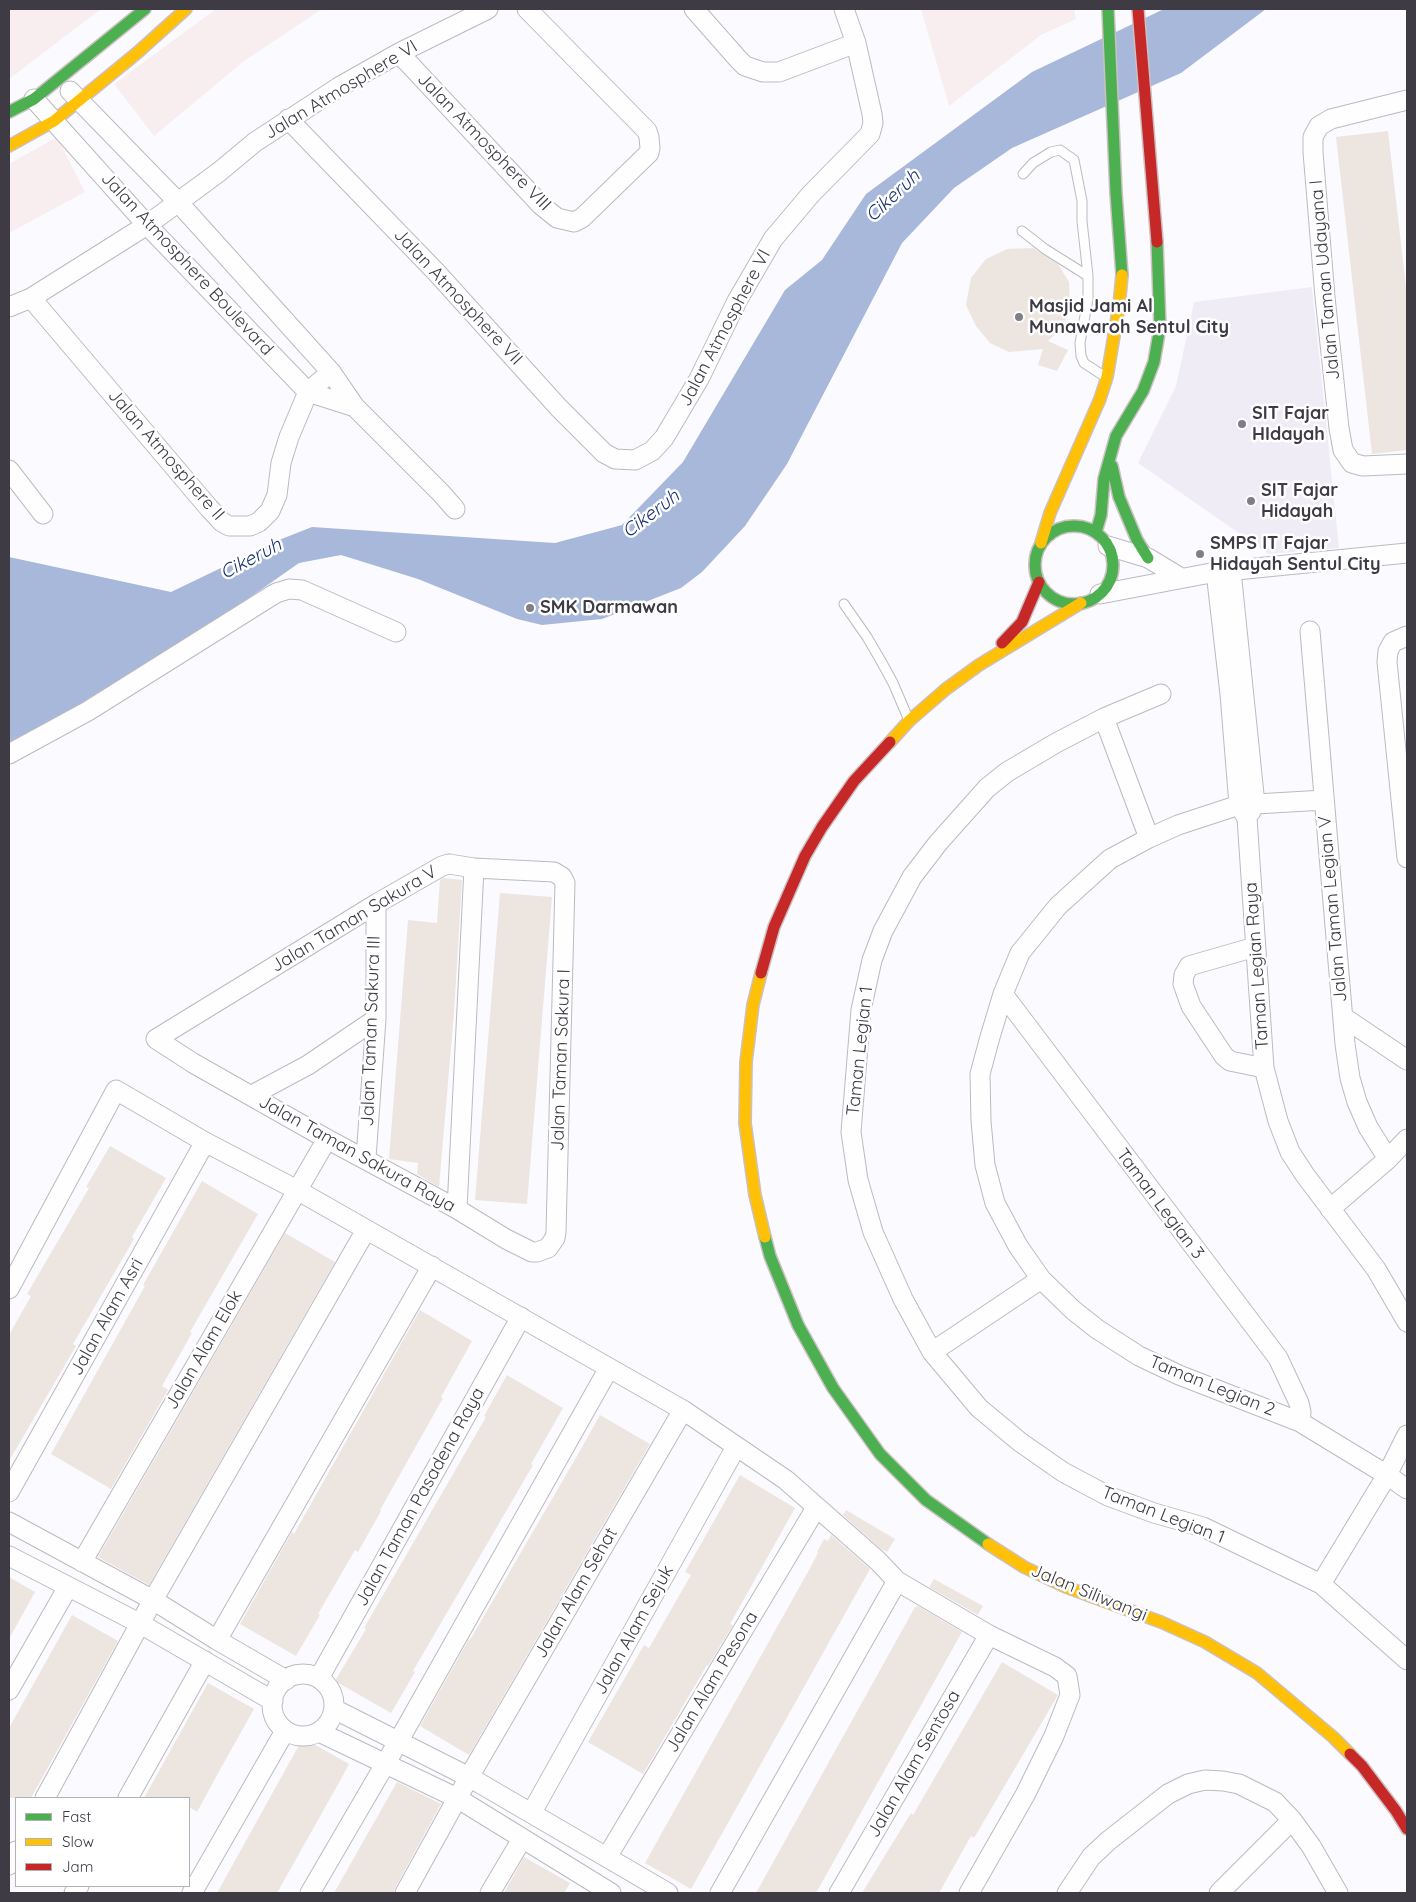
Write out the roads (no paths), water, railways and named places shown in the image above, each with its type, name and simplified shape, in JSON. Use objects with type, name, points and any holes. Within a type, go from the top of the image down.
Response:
[{"type":"main road","points":[[9,112],[34,99],[145,9]]},
{"type":"main road","points":[[9,146],[54,121],[79,102],[186,9]]},
{"type":"main road","points":[[1041,542],[1057,529],[1066,526],[1087,527],[1096,532],[1108,546],[1113,567],[1111,577],[1100,594],[1081,603],[1061,602],[1044,590],[1039,582],[1035,562],[1037,552],[1050,513],[1100,399],[1107,377],[1116,331],[1122,270],[1116,193],[1108,12]]},
{"type":"main road","points":[[1096,532],[1101,515],[1104,479],[1110,454],[1116,436],[1143,391],[1154,362],[1160,326],[1158,256],[1138,12]]},
{"type":"main road","points":[[1110,454],[1119,497],[1137,540],[1148,558]]},
{"type":"main road","name":"Jalan Siliwangi","points":[[980,665],[1022,622],[1039,582]]},
{"type":"main road","name":"Jalan Siliwangi","points":[[1081,603],[980,665],[946,689],[909,721],[854,781],[822,827],[806,856],[774,927],[753,1005],[746,1062],[745,1123],[755,1195],[770,1256],[798,1325],[832,1388],[880,1454],[926,1500],[976,1538],[1024,1567],[1066,1587],[1170,1626],[1205,1642],[1257,1674],[1333,1736],[1362,1766],[1396,1811],[1407,1829]]},
{"type":"street","name":"Jalan Atmosphere VI","points":[[9,307],[31,298],[147,225],[220,172],[255,142],[338,87],[399,53],[488,9]]},
{"type":"street","name":"Jalan Atmosphere VIII","points":[[399,53],[541,205],[557,218],[574,222],[582,218],[649,153],[649,137],[647,131],[527,9]]},
{"type":"street","points":[[694,9],[738,59],[755,71],[779,72],[856,43]]},
{"type":"street","name":"Jalan Atmosphere VI","points":[[635,460],[652,451],[664,438],[699,379],[737,300],[773,239],[812,194],[870,134],[873,123],[872,114],[856,43],[844,9]]},
{"type":"street","name":"Jalan Atmosphere Boulevard","points":[[60,79],[79,102],[178,202],[331,372],[354,407],[455,509]]},
{"type":"street","name":"Jalan Atmosphere Boulevard","points":[[34,99],[147,225],[308,392],[354,407]]},
{"type":"street","name":"Jalan Taman Udayana I","points":[[1407,100],[1338,117],[1319,126],[1314,137],[1313,152],[1325,297],[1343,450],[1352,463],[1370,467],[1407,464]]},
{"type":"street","name":"Jalan Atmosphere VII","points":[[288,119],[437,272],[559,408],[604,453],[615,459],[635,460]]},
{"type":"street","name":"Jalan Atmosphere II","points":[[31,298],[209,508],[222,522],[229,526],[250,526],[259,522],[270,511],[276,494],[281,463],[289,437],[308,392]]},
{"type":"street","points":[[308,392],[331,372]]},
{"type":"street","points":[[9,470],[42,514]]},
{"type":"street","points":[[1108,546],[1148,558],[1181,578]]},
{"type":"street","points":[[1100,594],[1224,571],[1407,553]]},
{"type":"street","name":"Taman Legian Raya","points":[[1224,571],[1247,809],[1264,1068],[1278,1121],[1290,1152],[1330,1209],[1376,1269],[1407,1322]]},
{"type":"street","points":[[9,754],[88,711],[276,593],[289,589],[302,590],[396,632]]},
{"type":"street","name":"Jalan Taman Legian V","points":[[1310,631],[1342,1017],[1350,1078],[1357,1102],[1368,1127],[1388,1159]]},
{"type":"street","points":[[1400,639],[1388,651],[1388,662],[1407,858]]},
{"type":"street","name":"Taman Legian 1","points":[[1161,694],[1104,718],[1007,772],[987,788],[938,843],[912,877],[883,931],[872,960],[860,1010],[855,1063],[852,1132],[858,1180],[874,1232],[890,1272],[932,1352],[979,1408],[1020,1442],[1064,1472],[1108,1496],[1154,1513],[1203,1527],[1321,1584],[1407,1660]]},
{"type":"street","points":[[1104,718],[1149,838]]},
{"type":"street","name":"Jalan Taman Legian V","points":[[1247,809],[1324,800]]},
{"type":"street","name":"Taman Legian 2","points":[[1247,809],[1178,825],[1110,859],[1058,906],[1020,953],[1003,994],[980,1074],[981,1121],[985,1166],[995,1203],[1018,1246],[1041,1279],[1079,1315],[1139,1356],[1179,1375],[1300,1422],[1407,1489]]},
{"type":"street","name":"Jalan Taman Sakura V","points":[[156,1039],[376,904],[442,866],[455,865],[474,868],[554,872],[562,877],[565,883]]},
{"type":"street","points":[[458,1210],[474,868]]},
{"type":"street","name":"Jalan Taman Sakura I","points":[[555,1238],[565,883]]},
{"type":"street","name":"Jalan Taman Sakura III","points":[[366,1158],[376,1019],[376,904]]},
{"type":"street","points":[[1255,947],[1189,966],[1184,975],[1184,984],[1191,1006],[1224,1056],[1230,1061],[1264,1068]]},
{"type":"street","name":"Taman Legian 3","points":[[1003,994],[1278,1358],[1299,1404],[1301,1412],[1300,1422]]},
{"type":"street","name":"Jalan Taman Legian V","points":[[1342,1017],[1407,1060]]},
{"type":"street","points":[[252,1096],[308,1064],[376,1019]]},
{"type":"street","name":"Jalan Taman Sakura Raya","points":[[156,1039],[193,1063],[327,1139],[366,1158],[532,1252],[548,1248],[555,1238]]},
{"type":"street","points":[[9,1289],[116,1090],[205,1142],[297,1190],[432,1266],[683,1410],[786,1480],[878,1561],[897,1581],[989,1636],[1055,1667],[1067,1676],[1070,1695],[1054,1736],[1025,1795],[969,1893]]},
{"type":"street","name":"Jalan Alam Elok","points":[[82,1562],[327,1139]]},
{"type":"street","points":[[1330,1209],[1388,1159],[1407,1139]]},
{"type":"street","name":"Jalan Alam Asri","points":[[9,1492],[205,1142]]},
{"type":"street","points":[[46,1797],[139,1623],[366,1230]]},
{"type":"street","points":[[217,1640],[432,1266]]},
{"type":"street","points":[[932,1352],[1041,1279]]},
{"type":"street","name":"Jalan Taman Pasadena Raya","points":[[319,1678],[520,1317]]},
{"type":"street","points":[[310,1893],[398,1742],[609,1368]]},
{"type":"street","name":"Jalan Alam Sehat","points":[[405,1893],[469,1777],[683,1410]]},
{"type":"street","points":[[1321,1584],[1387,1475],[1407,1436]]},
{"type":"street","name":"Jalan Alam Sejuk","points":[[532,1812],[736,1447]]},
{"type":"street","name":"Jalan Alam Pesona","points":[[607,1857],[816,1508]]},
{"type":"street","points":[[9,1522],[153,1600],[286,1680]]},
{"type":"street","points":[[9,1556],[139,1623],[273,1701]]},
{"type":"street","points":[[720,1893],[897,1581]]},
{"type":"street","points":[[9,1690],[68,1587]]},
{"type":"street","name":"Jalan Alam Sentosa","points":[[839,1893],[989,1636]]},
{"type":"street","points":[[129,1797],[205,1661]]},
{"type":"street","points":[[302,1674],[319,1678],[331,1691],[334,1709],[326,1726],[319,1732],[311,1736],[302,1736],[285,1731],[275,1718],[273,1701],[279,1685],[286,1680],[302,1674]]},
{"type":"street","points":[[334,1709],[469,1777],[668,1893]]},
{"type":"street","points":[[192,1893],[285,1731]]},
{"type":"street","points":[[319,1732],[457,1798],[604,1892]]},
{"type":"street","points":[[1067,1893],[1092,1858],[1108,1841],[1168,1794],[1188,1784],[1205,1780],[1240,1784],[1275,1802],[1292,1820],[1311,1846],[1338,1893]]},
{"type":"street","points":[[1219,1893],[1292,1820]]},
{"type":"street","points":[[490,1893],[522,1839]]},
{"type":"street","points":[[9,1865],[15,1853]]},
{"type":"lane","points":[[1023,174],[1033,164],[1051,152],[1060,150],[1074,160],[1082,200],[1082,221],[1088,276],[1088,299],[1080,343],[1081,356],[1084,363],[1107,377]]},
{"type":"lane","points":[[1022,231],[1045,249],[1088,276]]},
{"type":"lane","points":[[844,604],[882,661],[909,721]]},
{"type":"water","name":"Cikeruh","points":[[1164,9],[1266,9],[1181,73],[1012,148],[954,188],[902,243],[787,464],[745,526],[702,572],[681,588],[602,619],[542,625],[517,619],[418,579],[341,555],[299,563],[88,711],[9,754],[9,557],[171,592],[279,540],[312,527],[555,543],[622,525],[683,462],[785,290],[822,260],[866,194],[1032,72]]},
{"type":"place","name":"Masjid Jami Al Munawaroh Sentul City","points":[[1019,317]]},
{"type":"place","name":"SIT Fajar HIdayah","points":[[1242,424]]},
{"type":"place","name":"SIT Fajar Hidayah","points":[[1251,501]]},
{"type":"place","name":"SMPS IT Fajar Hidayah Sentul City","points":[[1200,554]]},
{"type":"place","name":"SMK Darmawan","points":[[530,608]]}]
